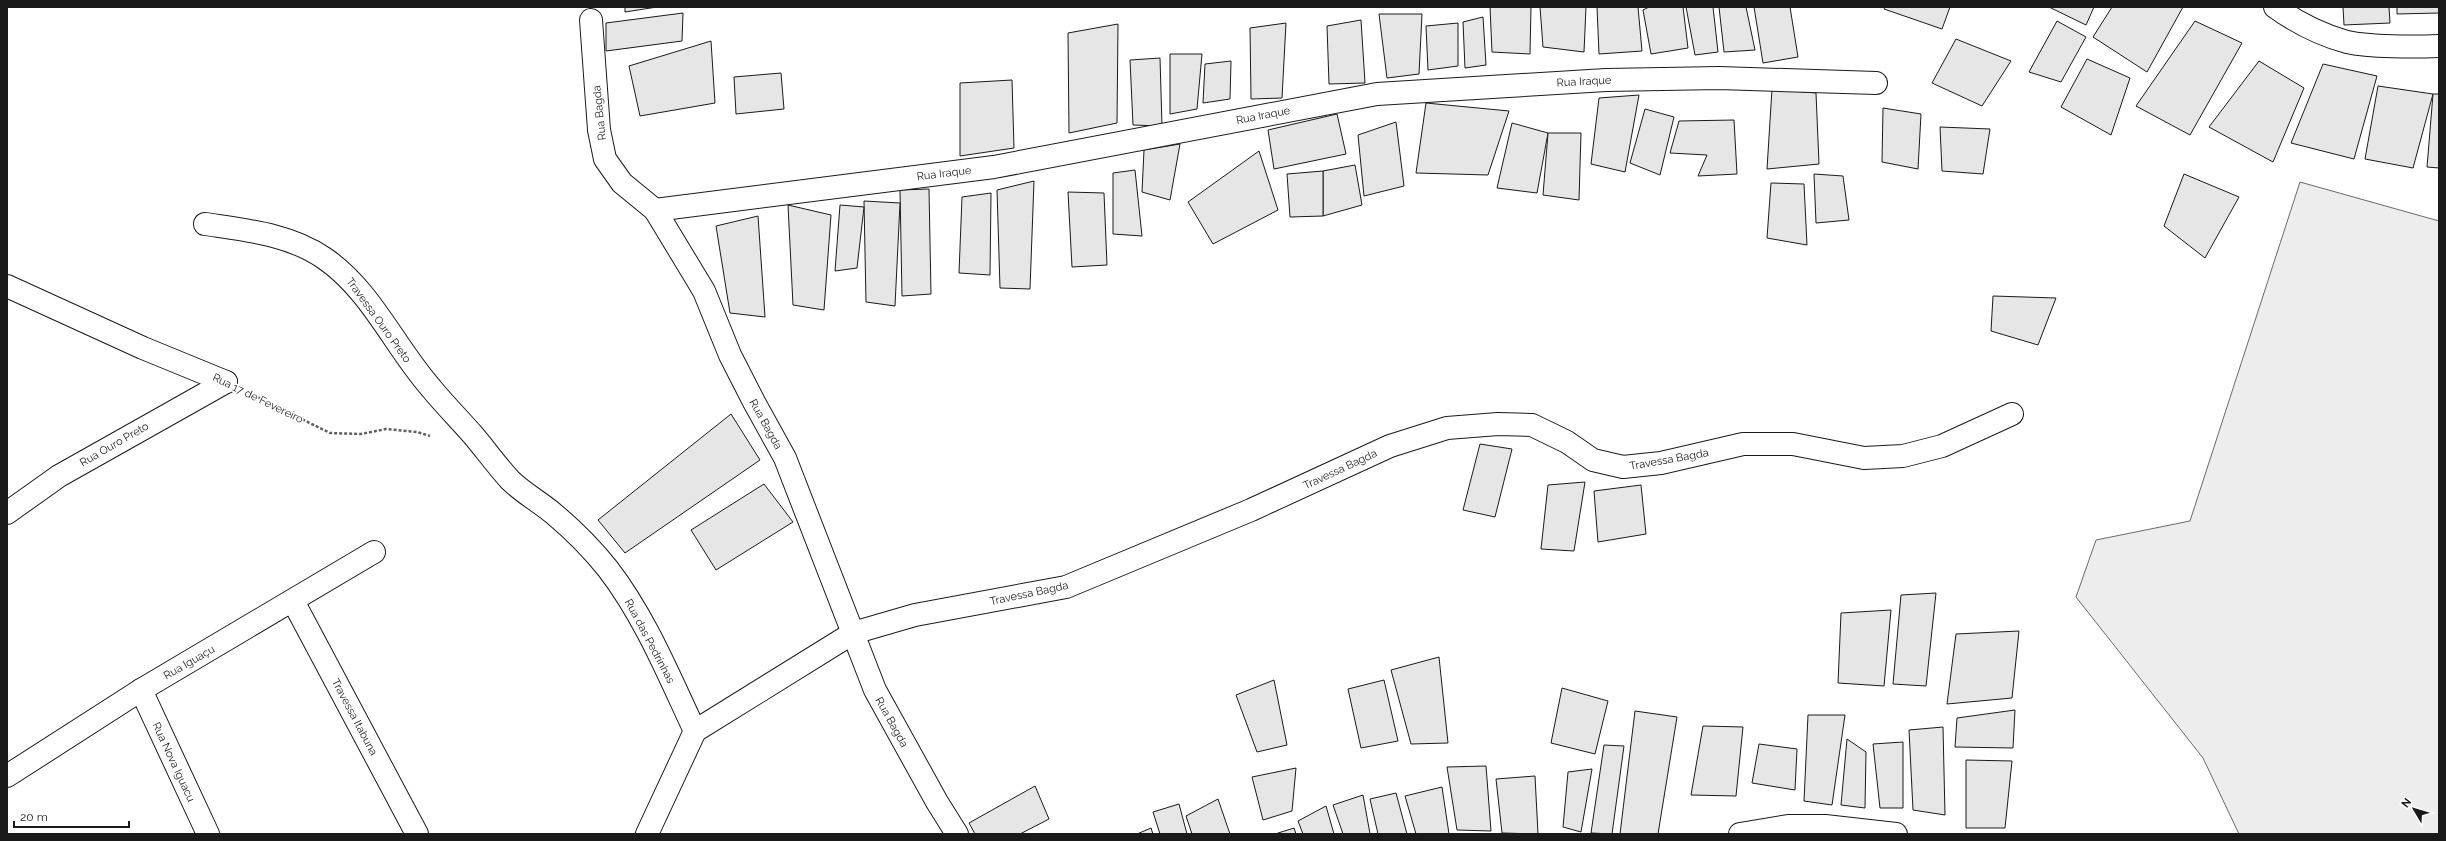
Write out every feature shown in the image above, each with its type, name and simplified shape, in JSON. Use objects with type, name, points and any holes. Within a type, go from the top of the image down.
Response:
[{"type":"street","points":[[2275,7],[2297,22],[2347,42],[2413,47],[2439,46]]},
{"type":"street","name":"Rua Bagda","points":[[591,20],[599,130],[605,159],[622,183],[655,210],[704,291],[730,355],[785,458],[875,690],[937,802],[957,834]]},
{"type":"street","name":"Rua Iraque","points":[[655,210],[994,167],[1377,94],[1606,80],[1719,78],[1876,83]]},
{"type":"street","name":"Travessa Ouro Preto","points":[[205,224],[264,233],[294,242],[323,257],[346,275],[366,298],[399,349],[429,387],[511,481]]},
{"type":"street","name":"Rua 17 de Fevereiro","points":[[7,286],[143,348],[226,382]]},
{"type":"street","name":"Rua Ouro Preto","points":[[7,513],[59,476],[226,382]]},
{"type":"street","name":"Travessa Bagda","points":[[695,730],[853,633],[915,614],[1066,587],[1251,510],[1390,446],[1447,428],[1498,424],[1532,425],[1567,442],[1593,460],[1623,467],[1661,463],[1743,444],[1793,444],[1864,458],[1903,456],[1942,446],[2012,414]]},
{"type":"street","name":"Rua das Pedrinhas","points":[[511,481],[559,519],[608,569],[628,599],[651,640],[695,730]]},
{"type":"street","name":"Rua Iguaçu","points":[[7,776],[141,690],[374,552]]},
{"type":"street","name":"Travessa Itabuna","points":[[293,601],[417,834]]},
{"type":"street","name":"Rua Nova Iguacu","points":[[141,690],[208,834]]},
{"type":"street","points":[[647,834],[695,730]]},
{"type":"street","points":[[1740,834],[1788,826],[1825,826],[1896,834]]},
{"type":"path","name":"Rua 17 de Fevereiro","points":[[226,382],[330,433],[361,434],[386,429],[418,432],[432,437]]},
{"type":"shaded area","points":[[2300,182],[2439,221],[2439,834],[2239,834],[2203,758],[2076,597],[2096,540],[2190,521]]},
{"type":"building","points":[[625,7],[657,7],[625,12]]},
{"type":"building","points":[[1490,7],[1531,7],[1530,54],[1492,52]]},
{"type":"building","points":[[1540,7],[1586,7],[1584,52],[1543,47]]},
{"type":"building","points":[[1597,7],[1638,7],[1642,51],[1599,54]]},
{"type":"building","points":[[1649,7],[1683,7],[1688,48],[1651,54],[1643,10]]},
{"type":"building","points":[[1686,7],[1713,7],[1718,52],[1695,55]]},
{"type":"building","points":[[1719,7],[1746,7],[1755,50],[1724,52]]},
{"type":"building","points":[[1754,7],[1790,7],[1798,57],[1763,63]]},
{"type":"building","points":[[1885,7],[1950,7],[1942,29],[1884,9]]},
{"type":"building","points":[[2049,7],[2094,7],[2086,25]]},
{"type":"building","points":[[2112,7],[2183,7],[2147,72],[2093,37]]},
{"type":"building","points":[[2343,7],[2389,7],[2390,23],[2344,25]]},
{"type":"building","points":[[2397,7],[2439,7],[2439,13],[2397,14]]},
{"type":"building","points":[[683,13],[682,41],[606,51],[606,23]]},
{"type":"building","points":[[1379,14],[1422,14],[1419,74],[1387,78]]},
{"type":"building","points":[[1483,17],[1486,65],[1465,68],[1463,22]]},
{"type":"building","points":[[1361,20],[1365,83],[1329,84],[1327,26]]},
{"type":"building","points":[[2057,21],[2086,37],[2061,82],[2029,72]]},
{"type":"building","points":[[2195,21],[2242,43],[2190,135],[2136,106]]},
{"type":"building","points":[[1286,23],[1282,98],[1251,99],[1250,28]]},
{"type":"building","points":[[1458,23],[1458,66],[1428,70],[1426,26]]},
{"type":"building","points":[[1118,24],[1117,123],[1069,133],[1068,33]]},
{"type":"building","points":[[1956,39],[2011,61],[1982,106],[1932,83]]},
{"type":"building","points":[[711,41],[715,103],[640,116],[629,66]]},
{"type":"building","points":[[1170,54],[1202,54],[1197,109],[1170,114]]},
{"type":"building","points":[[1160,58],[1162,126],[1133,125],[1130,60]]},
{"type":"building","points":[[2087,59],[2130,78],[2111,135],[2061,107]]},
{"type":"building","points":[[1231,61],[1230,99],[1203,103],[1205,64]]},
{"type":"building","points":[[2259,61],[2304,88],[2273,162],[2209,127]]},
{"type":"building","points":[[2323,64],[2377,76],[2354,159],[2291,143]]},
{"type":"building","points":[[781,73],[784,109],[736,114],[734,77]]},
{"type":"building","points":[[1012,80],[1014,148],[960,156],[960,83]]},
{"type":"building","points":[[2378,86],[2433,94],[2413,168],[2365,159]]},
{"type":"building","points":[[1772,89],[1816,93],[1819,164],[1767,169]]},
{"type":"building","points":[[2433,94],[2439,94],[2439,168],[2427,167]]},
{"type":"building","points":[[1639,95],[1625,172],[1591,164],[1599,98]]},
{"type":"building","points":[[1426,103],[1509,111],[1488,175],[1416,173]]},
{"type":"building","points":[[1883,108],[1921,114],[1918,169],[1882,162]]},
{"type":"building","points":[[1645,109],[1674,117],[1660,175],[1630,163]]},
{"type":"building","points":[[1337,114],[1346,154],[1274,169],[1268,130]]},
{"type":"building","points":[[1734,120],[1737,174],[1698,176],[1707,155],[1670,153],[1679,121]]},
{"type":"building","points":[[1396,122],[1404,186],[1364,196],[1358,135]]},
{"type":"building","points":[[1512,123],[1548,133],[1537,193],[1497,188]]},
{"type":"building","points":[[1940,127],[1990,129],[1983,174],[1942,171]]},
{"type":"building","points":[[1548,133],[1581,133],[1579,200],[1543,195]]},
{"type":"building","points":[[1180,144],[1170,200],[1142,192],[1144,150]]},
{"type":"building","points":[[1259,151],[1278,210],[1213,244],[1188,202]]},
{"type":"building","points":[[1355,165],[1362,205],[1323,216],[1323,171]]},
{"type":"building","points":[[1135,170],[1142,236],[1113,234],[1113,173]]},
{"type":"building","points":[[1323,171],[1323,216],[1290,217],[1287,174]]},
{"type":"building","points":[[1814,174],[1843,176],[1849,220],[1816,223]]},
{"type":"building","points":[[2184,174],[2239,197],[2205,258],[2164,226]]},
{"type":"building","points":[[1034,181],[1030,289],[1000,288],[997,190]]},
{"type":"building","points":[[1771,183],[1804,184],[1807,245],[1767,238]]},
{"type":"building","points":[[929,189],[931,294],[902,296],[900,190]]},
{"type":"building","points":[[1068,192],[1104,193],[1107,265],[1072,267]]},
{"type":"building","points":[[991,193],[990,275],[959,273],[962,197]]},
{"type":"building","points":[[864,201],[900,203],[895,306],[866,302]]},
{"type":"building","points":[[788,205],[831,215],[824,310],[793,305]]},
{"type":"building","points":[[840,205],[864,207],[857,268],[835,271]]},
{"type":"building","points":[[758,216],[765,317],[730,313],[716,226]]},
{"type":"building","points":[[1993,296],[2056,298],[2038,345],[1991,331]]},
{"type":"building","points":[[731,414],[760,460],[625,553],[598,520]]},
{"type":"building","points":[[1480,444],[1512,449],[1495,517],[1463,510]]},
{"type":"building","points":[[1585,482],[1574,551],[1541,549],[1548,485]]},
{"type":"building","points":[[764,484],[793,522],[716,570],[691,530]]},
{"type":"building","points":[[1641,485],[1646,534],[1598,542],[1594,491]]},
{"type":"building","points":[[1936,593],[1926,686],[1893,684],[1901,595]]},
{"type":"building","points":[[1891,610],[1884,686],[1838,683],[1841,613]]},
{"type":"building","points":[[2019,631],[2012,698],[1947,704],[1956,634]]},
{"type":"building","points":[[1439,657],[1448,743],[1411,744],[1391,670]]},
{"type":"building","points":[[1274,680],[1287,745],[1257,752],[1236,695]]},
{"type":"building","points":[[1384,680],[1398,741],[1361,748],[1348,689]]},
{"type":"building","points":[[1562,688],[1608,701],[1595,754],[1551,743]]},
{"type":"building","points":[[2015,710],[2013,748],[1955,747],[1957,718]]},
{"type":"building","points":[[1635,711],[1677,717],[1658,834],[1620,834]]},
{"type":"building","points":[[1808,715],[1845,715],[1832,805],[1804,801]]},
{"type":"building","points":[[1703,726],[1743,727],[1736,796],[1691,795]]},
{"type":"building","points":[[1943,727],[1945,815],[1913,810],[1909,730]]},
{"type":"building","points":[[1847,739],[1866,752],[1865,808],[1841,805]]},
{"type":"building","points":[[1903,742],[1903,808],[1880,808],[1873,744]]},
{"type":"building","points":[[1759,744],[1797,749],[1795,790],[1752,783]]},
{"type":"building","points":[[1604,745],[1624,746],[1612,834],[1591,833]]},
{"type":"building","points":[[1966,760],[2012,761],[2005,828],[1966,828]]},
{"type":"building","points":[[1486,766],[1491,831],[1457,830],[1447,767]]},
{"type":"building","points":[[1296,768],[1292,811],[1263,820],[1252,777]]},
{"type":"building","points":[[1592,769],[1581,832],[1563,827],[1568,772]]},
{"type":"building","points":[[1535,776],[1538,834],[1502,833],[1496,779]]},
{"type":"building","points":[[1035,786],[1049,819],[1020,834],[975,834],[969,823]]},
{"type":"building","points":[[1442,787],[1449,834],[1416,834],[1405,796]]},
{"type":"building","points":[[1396,793],[1407,834],[1378,834],[1370,799]]},
{"type":"building","points":[[1363,795],[1370,834],[1343,834],[1333,805]]},
{"type":"building","points":[[1218,799],[1230,834],[1192,834],[1186,816]]},
{"type":"building","points":[[1179,804],[1187,834],[1160,834],[1153,812]]},
{"type":"building","points":[[1326,806],[1334,834],[1303,834],[1298,821]]},
{"type":"building","points":[[1151,828],[1153,834],[1137,834]]},
{"type":"building","points":[[1294,828],[1296,834],[1275,834]]}]
